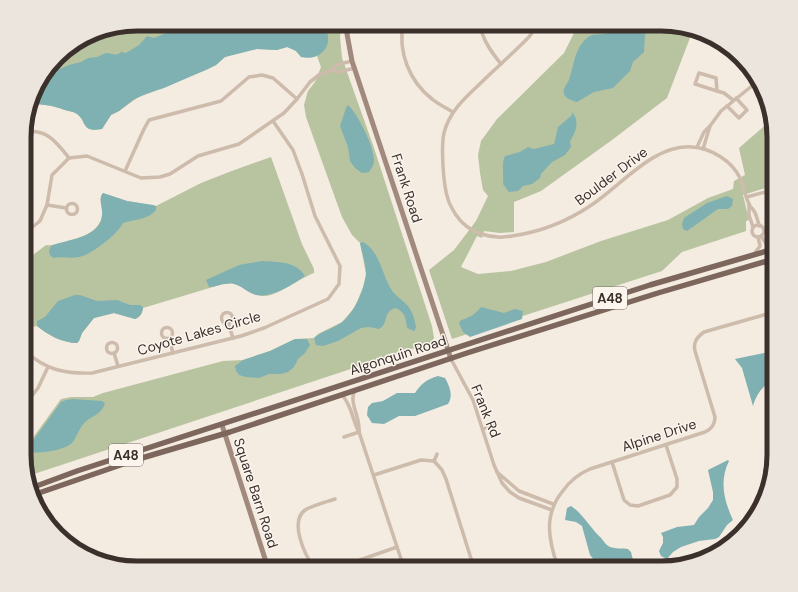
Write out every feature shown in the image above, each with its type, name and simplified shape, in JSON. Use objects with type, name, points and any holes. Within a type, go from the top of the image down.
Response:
[{"type":"main road","name":"Algonquin Road","points":[[36,486],[77,471],[222,425],[650,284],[767,251]]},
{"type":"main road","name":"A48","points":[[38,493],[135,460],[224,433],[658,293],[767,261]]},
{"type":"street","name":"Frank Road","points":[[348,31],[352,61],[451,359]]},
{"type":"street","points":[[402,31],[401,38],[404,58],[411,74],[420,88],[432,99],[453,112]]},
{"type":"street","name":"Boulder Drive","points":[[533,31],[529,37],[464,99],[453,112],[444,132],[443,144],[448,198],[454,212],[467,226],[478,233],[492,237],[505,237],[546,228],[565,220],[595,203],[660,153],[676,148],[697,148],[716,154],[731,166],[740,179],[747,197],[749,204],[749,216],[753,227],[752,234],[759,237],[767,245]]},
{"type":"street","points":[[482,33],[485,43],[501,64]]},
{"type":"street","points":[[31,228],[40,221],[47,205],[52,175],[70,158],[87,156],[141,178],[160,177],[170,174],[198,156],[239,144],[284,113],[310,82],[319,75],[339,64],[352,61]]},
{"type":"street","points":[[332,69],[338,72],[355,68]]},
{"type":"street","points":[[717,91],[716,78],[699,73],[695,84],[717,91],[724,93],[747,110],[739,118],[726,106]]},
{"type":"street","points":[[125,171],[149,120],[221,101],[249,77],[262,75],[273,78],[297,99]]},
{"type":"street","points":[[703,149],[710,126],[714,119],[726,106],[753,85]]},
{"type":"street","name":"Coyote Lakes Circle","points":[[31,357],[48,367],[76,374],[92,373],[233,338],[264,328],[328,299],[339,284],[340,266],[315,216],[293,150],[274,121]]},
{"type":"street","points":[[697,148],[704,132],[710,126]]},
{"type":"street","points":[[31,131],[46,134],[56,141],[70,158]]},
{"type":"street","points":[[747,197],[767,192]]},
{"type":"street","name":"Boulder Drive","points":[[749,204],[755,212],[759,226],[764,232],[759,237]]},
{"type":"street","points":[[47,205],[66,208]]},
{"type":"street","points":[[753,227],[759,226]]},
{"type":"street","name":"Boulder Drive","points":[[753,255],[760,246],[759,237]]},
{"type":"street","name":"Alpine Drive","points":[[556,561],[551,545],[549,525],[553,504],[566,486],[578,476],[590,469],[707,431],[713,427],[714,414],[695,351],[694,344],[696,339],[704,332],[767,314]]},
{"type":"street","points":[[228,323],[233,338]]},
{"type":"street","points":[[169,338],[173,353]]},
{"type":"street","points":[[114,353],[118,366]]},
{"type":"street","name":"Frank Rd","points":[[451,359],[473,400],[502,483],[519,498],[552,510]]},
{"type":"street","points":[[31,397],[38,388],[48,367]]},
{"type":"street","points":[[357,389],[352,396],[360,425],[359,432]]},
{"type":"street","points":[[341,394],[348,402],[359,432],[402,561]]},
{"type":"street","name":"Square Barn Road","points":[[222,425],[266,561]]},
{"type":"street","points":[[483,429],[493,425]]},
{"type":"street","points":[[344,437],[359,432]]},
{"type":"street","points":[[612,462],[624,500],[630,505],[638,506],[670,495],[677,487],[677,479],[666,445]]},
{"type":"street","points":[[434,462],[438,454]]},
{"type":"street","points":[[374,475],[422,460],[434,462],[442,470],[446,479],[472,561]]},
{"type":"street","points":[[497,472],[519,491],[553,504]]},
{"type":"street","points":[[310,561],[299,533],[299,518],[308,508],[335,499]]},
{"type":"street","points":[[358,561],[397,547]]},
{"type":"green space","points":[[130,31],[340,31],[342,58],[374,148],[432,326],[434,338],[430,345],[411,349],[33,474],[31,439],[61,399],[71,397],[93,397],[223,361],[243,360],[270,351],[295,339],[314,338],[318,334],[342,322],[355,307],[363,287],[366,274],[360,243],[352,235],[342,217],[306,117],[304,105],[308,91],[315,82],[321,67],[317,56],[302,56],[292,48],[287,47],[277,50],[248,50],[225,57],[216,65],[208,69],[137,98],[111,115],[102,129],[95,130],[87,128],[80,117],[74,112],[37,104],[45,84],[57,67],[67,57],[84,45],[116,33]]},
{"type":"green space","points":[[575,31],[668,31],[691,36],[667,98],[541,191],[514,202],[514,232],[500,233],[484,231],[482,238],[477,236],[461,267],[478,274],[511,271],[546,262],[601,241],[668,220],[708,198],[733,189],[734,181],[745,175],[739,148],[766,124],[767,189],[743,195],[749,220],[746,221],[746,231],[682,252],[662,271],[452,339],[429,270],[454,250],[476,221],[488,196],[483,190],[480,173],[478,155],[481,141],[497,119],[564,53]]},
{"type":"green space","points":[[271,157],[302,244],[314,269],[314,273],[271,295],[260,296],[236,284],[223,284],[143,308],[141,315],[135,319],[114,313],[94,318],[82,333],[77,343],[66,342],[37,326],[33,327],[31,324],[31,256],[46,245],[54,245],[79,238],[96,228],[102,217],[101,196],[103,193],[127,201],[156,206],[201,183]]},
{"type":"water","points":[[168,31],[327,31],[328,44],[321,54],[309,58],[301,57],[296,51],[287,47],[277,50],[257,49],[225,57],[216,65],[208,69],[133,100],[119,111],[111,115],[102,129],[95,130],[87,128],[80,117],[74,112],[37,104],[45,84],[53,73],[57,70],[106,53],[116,55],[121,52],[126,53],[139,45],[147,36],[154,38]]},
{"type":"water","points":[[614,31],[647,31],[645,34],[644,52],[633,62],[630,71],[613,88],[594,92],[577,102],[570,100],[564,94],[564,88],[569,80],[579,47],[591,35]]},
{"type":"water","points":[[348,105],[357,116],[372,150],[374,163],[369,172],[362,173],[355,168],[350,161],[348,147],[340,126]]},
{"type":"water","points":[[572,112],[576,119],[576,126],[570,141],[571,147],[565,155],[552,162],[541,174],[540,178],[532,184],[523,186],[518,191],[509,192],[503,184],[503,166],[505,156],[520,152],[528,147],[534,149],[554,144],[558,127],[572,115]]},
{"type":"water","points":[[103,193],[127,201],[153,205],[156,206],[156,210],[149,216],[123,223],[116,233],[110,238],[97,248],[84,255],[76,258],[53,258],[49,251],[51,246],[90,233],[96,229],[100,223],[102,215],[101,200]]},
{"type":"water","points":[[727,196],[733,199],[732,206],[728,209],[718,209],[687,231],[683,229],[682,224],[684,218],[707,203]]},
{"type":"water","points":[[363,242],[369,246],[378,258],[389,286],[393,292],[410,308],[416,328],[414,331],[407,328],[403,313],[395,308],[388,313],[384,324],[379,329],[369,327],[361,328],[338,341],[323,346],[316,345],[314,338],[341,323],[350,314],[358,301],[366,274],[365,262],[360,243]]},
{"type":"water","points":[[262,261],[280,262],[292,265],[297,267],[305,276],[282,290],[269,295],[256,295],[234,284],[209,287],[206,280],[239,265]]},
{"type":"water","points":[[75,295],[80,295],[97,301],[117,300],[130,305],[140,305],[143,309],[140,316],[135,319],[114,313],[94,318],[82,333],[77,343],[66,342],[56,338],[37,326],[37,321],[45,317],[58,301]]},
{"type":"water","points":[[481,307],[504,313],[515,309],[523,311],[522,319],[470,337],[463,332],[459,323],[461,320],[477,312]]},
{"type":"water","points":[[295,339],[307,339],[310,345],[305,353],[298,359],[294,367],[288,372],[281,374],[269,374],[259,378],[239,375],[236,371],[235,366],[243,360],[270,351]]},
{"type":"water","points":[[767,352],[767,383],[760,391],[753,406],[742,368],[735,359]]},
{"type":"water","points":[[438,376],[445,378],[449,387],[451,398],[448,404],[415,416],[399,416],[384,424],[372,423],[367,415],[368,407],[372,403],[383,401],[397,393],[415,393],[425,382]]},
{"type":"water","points":[[66,400],[102,401],[105,403],[102,410],[83,424],[74,441],[69,445],[52,451],[31,452],[31,443],[61,402]]},
{"type":"water","points":[[728,460],[723,483],[727,506],[733,520],[727,525],[719,537],[715,539],[699,541],[681,547],[673,552],[667,559],[661,556],[659,551],[663,543],[663,537],[661,533],[677,527],[694,525],[713,500],[713,492],[708,470]]},
{"type":"water","points":[[571,506],[575,509],[608,546],[628,549],[631,552],[633,561],[595,561],[590,555],[582,526],[576,522],[565,520],[567,508]]}]
